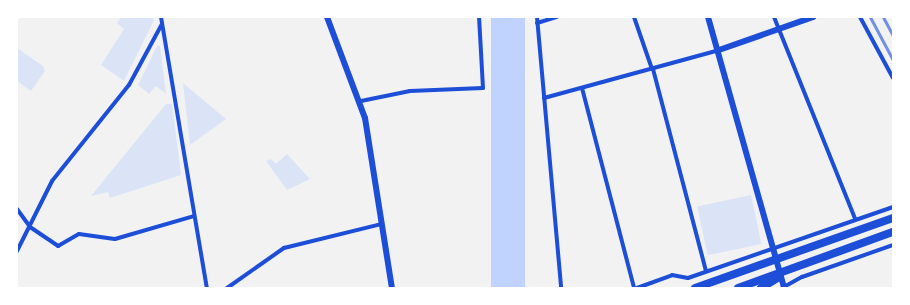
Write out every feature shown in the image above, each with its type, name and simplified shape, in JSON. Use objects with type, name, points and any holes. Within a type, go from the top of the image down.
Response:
[{"type":"highway","points":[[694,288],[893,218]]},
{"type":"highway","points":[[738,288],[893,232]]},
{"type":"highway","points":[[761,288],[791,269]]},
{"type":"street","points":[[160,17],[207,288]]},
{"type":"street","points":[[327,17],[361,101],[392,288]]},
{"type":"street","points":[[361,101],[410,91],[483,88],[478,17]]},
{"type":"street","points":[[537,17],[561,288]]},
{"type":"street","points":[[537,22],[557,17]]},
{"type":"street","points":[[634,17],[652,69],[706,271]]},
{"type":"street","points":[[708,17],[719,50],[783,288],[893,245]]},
{"type":"street","points":[[774,17],[855,219]]},
{"type":"street","points":[[544,98],[719,50],[813,17]]},
{"type":"street","points":[[860,17],[893,78]]},
{"type":"street","points":[[17,251],[52,181],[130,85],[162,24]]},
{"type":"street","points":[[582,88],[636,288],[672,275],[688,278],[893,207]]},
{"type":"street","points":[[17,209],[30,227],[58,246],[79,234],[115,239],[194,216]]},
{"type":"street","points":[[227,288],[284,248],[382,224]]},
{"type":"shaded area","points":[[121,17],[153,17],[154,20],[124,81],[101,65],[124,29],[117,23]]},
{"type":"shaded area","points":[[157,46],[160,46],[166,94],[156,86],[149,94],[138,85]]},
{"type":"shaded area","points":[[17,48],[43,66],[45,71],[31,91],[17,81]]},
{"type":"shaded area","points":[[183,83],[226,119],[190,145]]},
{"type":"shaded area","points":[[166,104],[172,104],[181,175],[110,198],[108,192],[91,196]]},
{"type":"shaded area","points":[[287,154],[310,179],[287,190],[266,161],[271,159],[276,164]]},
{"type":"shaded area","points":[[751,195],[761,244],[708,255],[697,206]]},
{"type":"water","points":[[491,17],[525,17],[525,288],[491,288]]},
{"type":"railway","points":[[870,17],[893,60]]},
{"type":"railway","points":[[883,17],[893,36]]}]
